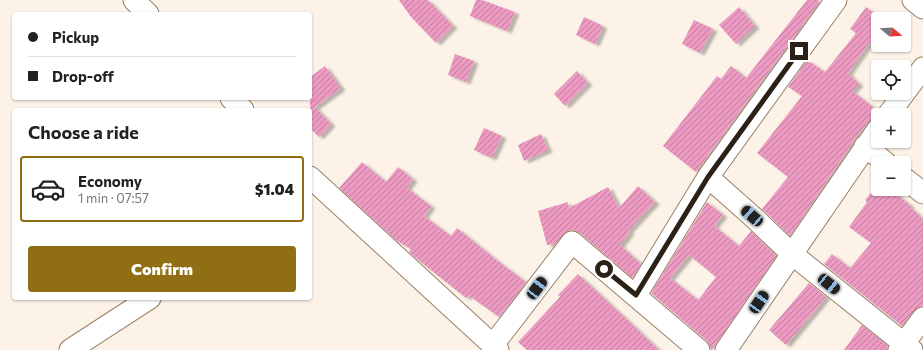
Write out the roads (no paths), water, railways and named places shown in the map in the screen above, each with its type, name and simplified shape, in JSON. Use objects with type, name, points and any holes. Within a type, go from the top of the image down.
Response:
[{"type":"street","points":[[134,0],[146,12]]},
{"type":"street","points":[[636,295],[708,177],[836,0]]},
{"type":"street","points":[[913,0],[923,8]]},
{"type":"street","points":[[893,108],[923,68]]},
{"type":"street","points":[[234,100],[241,108]]},
{"type":"street","points":[[726,350],[871,138]]},
{"type":"street","points":[[865,146],[877,156]]},
{"type":"street","points":[[708,177],[792,254],[905,348],[923,318]]},
{"type":"street","points":[[911,184],[923,193]]},
{"type":"street","points":[[314,186],[495,348],[572,242],[699,350]]},
{"type":"street","points":[[70,350],[147,300]]}]
